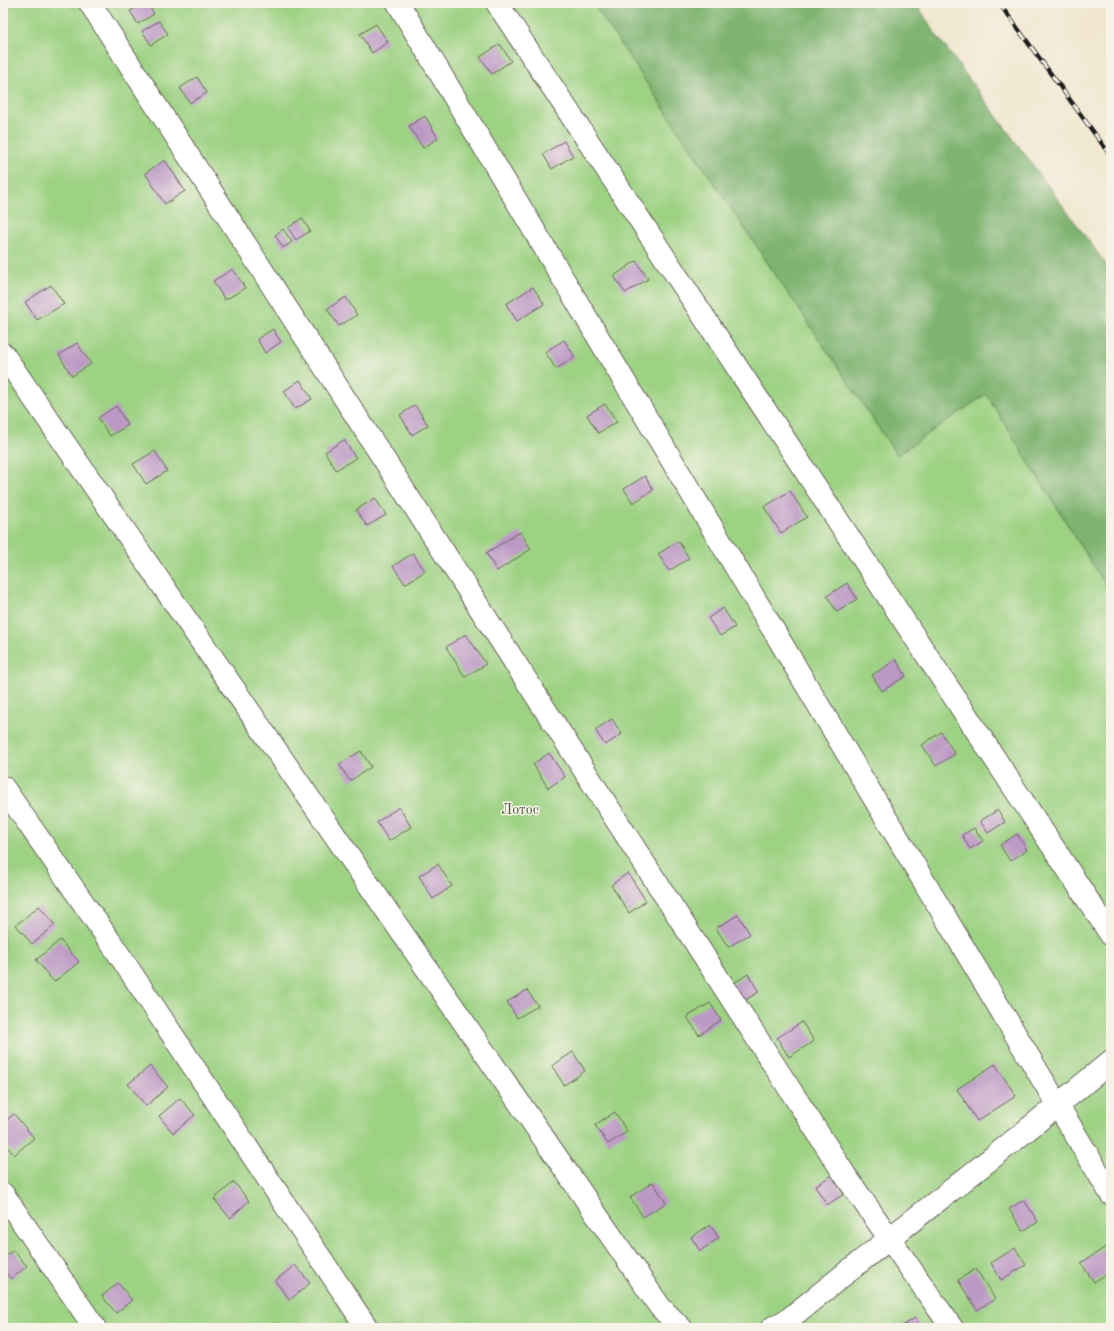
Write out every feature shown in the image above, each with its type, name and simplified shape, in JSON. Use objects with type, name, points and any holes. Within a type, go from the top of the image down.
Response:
[{"type":"lane","points":[[90,3],[845,1175],[952,1328]]},
{"type":"lane","points":[[398,3],[1111,1194]]},
{"type":"lane","points":[[497,3],[1111,935]]},
{"type":"lane","points":[[3,354],[660,1307],[681,1328]]},
{"type":"lane","points":[[3,787],[116,950],[367,1328]]},
{"type":"lane","points":[[772,1328],[788,1319],[889,1237],[1058,1106],[1111,1061]]},
{"type":"lane","points":[[3,1194],[95,1328]]},
{"type":"green space","name":"Лотос","points":[[3,3],[593,3],[897,455],[986,394],[1111,594],[1111,1328],[3,1328]]},
{"type":"green space","points":[[593,3],[916,3],[935,33],[1111,271],[1111,594],[986,394],[897,455]]},
{"type":"building","points":[[144,3],[147,3],[154,14],[138,24],[130,11]]},
{"type":"building","points":[[159,21],[168,34],[151,45],[142,31]]},
{"type":"building","points":[[376,24],[388,42],[372,53],[360,34]]},
{"type":"building","points":[[500,44],[511,61],[492,74],[480,57]]},
{"type":"building","points":[[197,77],[207,93],[190,103],[180,88]]},
{"type":"building","points":[[425,116],[438,138],[423,148],[409,126]]},
{"type":"building","points":[[564,141],[573,156],[552,169],[543,154]]},
{"type":"building","points":[[165,160],[185,191],[165,204],[145,173]]},
{"type":"building","points":[[302,218],[310,231],[296,240],[288,228]]},
{"type":"building","points":[[283,229],[292,242],[283,248],[275,235]]},
{"type":"building","points":[[636,261],[648,279],[625,293],[614,276]]},
{"type":"building","points":[[233,269],[245,288],[225,300],[213,281]]},
{"type":"building","points":[[51,285],[64,304],[37,320],[25,302]]},
{"type":"building","points":[[533,287],[544,304],[517,321],[506,304]]},
{"type":"building","points":[[346,297],[357,315],[339,326],[327,309]]},
{"type":"building","points":[[273,329],[281,342],[265,353],[257,339]]},
{"type":"building","points":[[564,340],[575,357],[556,369],[545,352]]},
{"type":"building","points":[[77,343],[91,364],[72,376],[59,355]]},
{"type":"building","points":[[300,380],[312,399],[295,409],[284,391]]},
{"type":"building","points":[[605,404],[617,422],[598,433],[587,415]]},
{"type":"building","points":[[415,405],[428,425],[412,435],[400,415]]},
{"type":"building","points":[[116,406],[128,425],[110,436],[98,418]]},
{"type":"building","points":[[344,440],[356,458],[336,470],[325,452]]},
{"type":"building","points":[[155,451],[167,471],[146,484],[133,464]]},
{"type":"building","points":[[645,476],[653,490],[633,503],[624,489]]},
{"type":"building","points":[[790,491],[807,517],[781,533],[764,507]]},
{"type":"building","points":[[375,498],[386,515],[367,526],[356,510]]},
{"type":"building","points":[[520,532],[531,549],[497,571],[486,553]]},
{"type":"building","points":[[678,541],[689,558],[669,571],[658,554]]},
{"type":"building","points":[[413,553],[425,571],[405,584],[393,566]]},
{"type":"building","points":[[847,583],[857,599],[837,612],[827,596]]},
{"type":"building","points":[[723,608],[735,627],[720,636],[708,618]]},
{"type":"building","points":[[466,634],[486,664],[465,677],[446,647]]},
{"type":"building","points":[[896,660],[906,676],[882,691],[872,675]]},
{"type":"building","points":[[612,719],[622,734],[605,745],[595,730]]},
{"type":"building","points":[[941,732],[955,754],[936,766],[922,745]]},
{"type":"building","points":[[361,751],[371,767],[350,781],[339,764]]},
{"type":"building","points":[[549,753],[565,777],[548,788],[533,764]]},
{"type":"building","points":[[399,807],[411,827],[389,841],[377,822]]},
{"type":"building","points":[[998,810],[1005,822],[988,833],[980,821]]},
{"type":"building","points":[[974,828],[983,841],[970,849],[962,835]]},
{"type":"building","points":[[1017,834],[1027,850],[1010,861],[1000,845]]},
{"type":"building","points":[[438,864],[452,886],[433,899],[419,876]]},
{"type":"building","points":[[628,873],[646,901],[629,913],[611,885]]},
{"type":"building","points":[[39,906],[55,925],[32,944],[16,925]]},
{"type":"building","points":[[738,915],[750,934],[728,947],[716,928]]},
{"type":"building","points":[[60,940],[79,962],[54,982],[36,960]]},
{"type":"building","points":[[748,974],[759,992],[742,1002],[731,985]]},
{"type":"building","points":[[527,990],[538,1006],[517,1018],[507,1002]]},
{"type":"building","points":[[710,1003],[721,1020],[699,1035],[687,1017]]},
{"type":"building","points":[[802,1022],[814,1041],[789,1057],[777,1038]]},
{"type":"building","points":[[573,1052],[585,1071],[564,1085],[552,1066]]},
{"type":"building","points":[[995,1064],[1016,1096],[977,1121],[957,1089]]},
{"type":"building","points":[[150,1066],[168,1087],[146,1106],[128,1084]]},
{"type":"building","points":[[180,1098],[195,1115],[173,1133],[159,1116]]},
{"type":"building","points":[[615,1112],[627,1132],[608,1144],[595,1125]]},
{"type":"building","points":[[14,1114],[34,1138],[14,1155],[3,1141],[3,1123]]},
{"type":"building","points":[[832,1175],[844,1194],[827,1205],[815,1186]]},
{"type":"building","points":[[234,1182],[249,1201],[230,1218],[214,1199]]},
{"type":"building","points":[[653,1182],[666,1203],[643,1217],[630,1197]]},
{"type":"building","points":[[1024,1200],[1038,1222],[1023,1231],[1009,1209]]},
{"type":"building","points":[[710,1225],[719,1238],[700,1251],[691,1237]]},
{"type":"building","points":[[1109,1245],[1111,1248],[1111,1271],[1094,1282],[1081,1263]]},
{"type":"building","points":[[1015,1248],[1026,1265],[1001,1280],[991,1263]]},
{"type":"building","points":[[13,1250],[27,1266],[11,1279],[3,1270],[3,1258]]},
{"type":"building","points":[[295,1265],[310,1283],[290,1300],[275,1281]]},
{"type":"building","points":[[976,1269],[995,1299],[977,1310],[958,1280]]},
{"type":"building","points":[[118,1283],[132,1300],[116,1313],[102,1296]]},
{"type":"building","points":[[915,1318],[921,1328],[899,1328]]},
{"type":"railway","points":[[999,3],[1111,156]]}]
